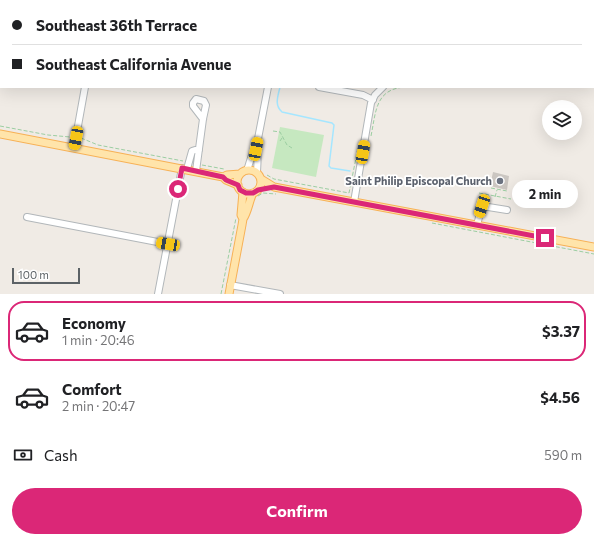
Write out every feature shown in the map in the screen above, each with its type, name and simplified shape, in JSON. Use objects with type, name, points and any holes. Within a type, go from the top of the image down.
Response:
[{"type":"main road","points":[[0,134],[224,173],[227,175],[240,174],[250,170],[260,175],[274,187]]},
{"type":"main road","points":[[224,173],[226,180],[238,185],[243,192],[229,294]]},
{"type":"main road","points":[[238,185],[237,181],[240,174]]},
{"type":"main road","points":[[240,216],[246,215],[248,205],[260,186],[260,175]]},
{"type":"main road","points":[[243,192],[246,193],[274,187],[594,247]]},
{"type":"street","points":[[74,148],[86,88]]},
{"type":"street","points":[[247,170],[251,162],[253,151],[256,149],[268,88]]},
{"type":"street","points":[[324,88],[363,95],[373,100]]},
{"type":"street","points":[[354,202],[373,100],[378,91],[382,88]]},
{"type":"street","points":[[196,168],[203,119]]},
{"type":"street","points":[[256,149],[258,152],[256,164],[260,175]]},
{"type":"street","points":[[158,294],[186,167],[192,151],[199,150]]},
{"type":"street","points":[[476,225],[482,206],[507,210]]},
{"type":"street","points":[[27,217],[168,244]]},
{"type":"street","points":[[230,285],[280,294]]},
{"type":"path","points":[[370,141],[379,101],[384,94],[392,89],[398,88]]},
{"type":"path","points":[[0,126],[48,135],[76,138],[186,167]]},
{"type":"path","points":[[273,131],[280,132],[288,146],[292,148]]},
{"type":"path","points":[[280,141],[282,137]]},
{"type":"path","points":[[260,175],[349,193],[358,144]]},
{"type":"path","points":[[196,168],[224,173]]},
{"type":"path","points":[[491,188],[507,191]]},
{"type":"path","points":[[495,196],[497,189]]},
{"type":"path","points":[[479,193],[512,199]]},
{"type":"path","points":[[221,294],[240,216]]},
{"type":"green space","points":[[280,127],[324,135],[316,177],[272,168]]},
{"type":"building","name":"Saint Philip Episcopal Church","points":[[493,172],[509,176],[507,190],[490,186]]},
{"type":"waterway","points":[[280,88],[277,103],[282,112],[332,123],[334,125],[329,166],[331,168],[350,171]]},
{"type":"place","name":"Saint Philip Episcopal Church","points":[[500,181]]},
{"type":"route","points":[[178,189],[182,168],[223,177],[226,180],[238,185],[240,190],[243,192],[249,194],[264,188],[274,187],[545,238]]}]
